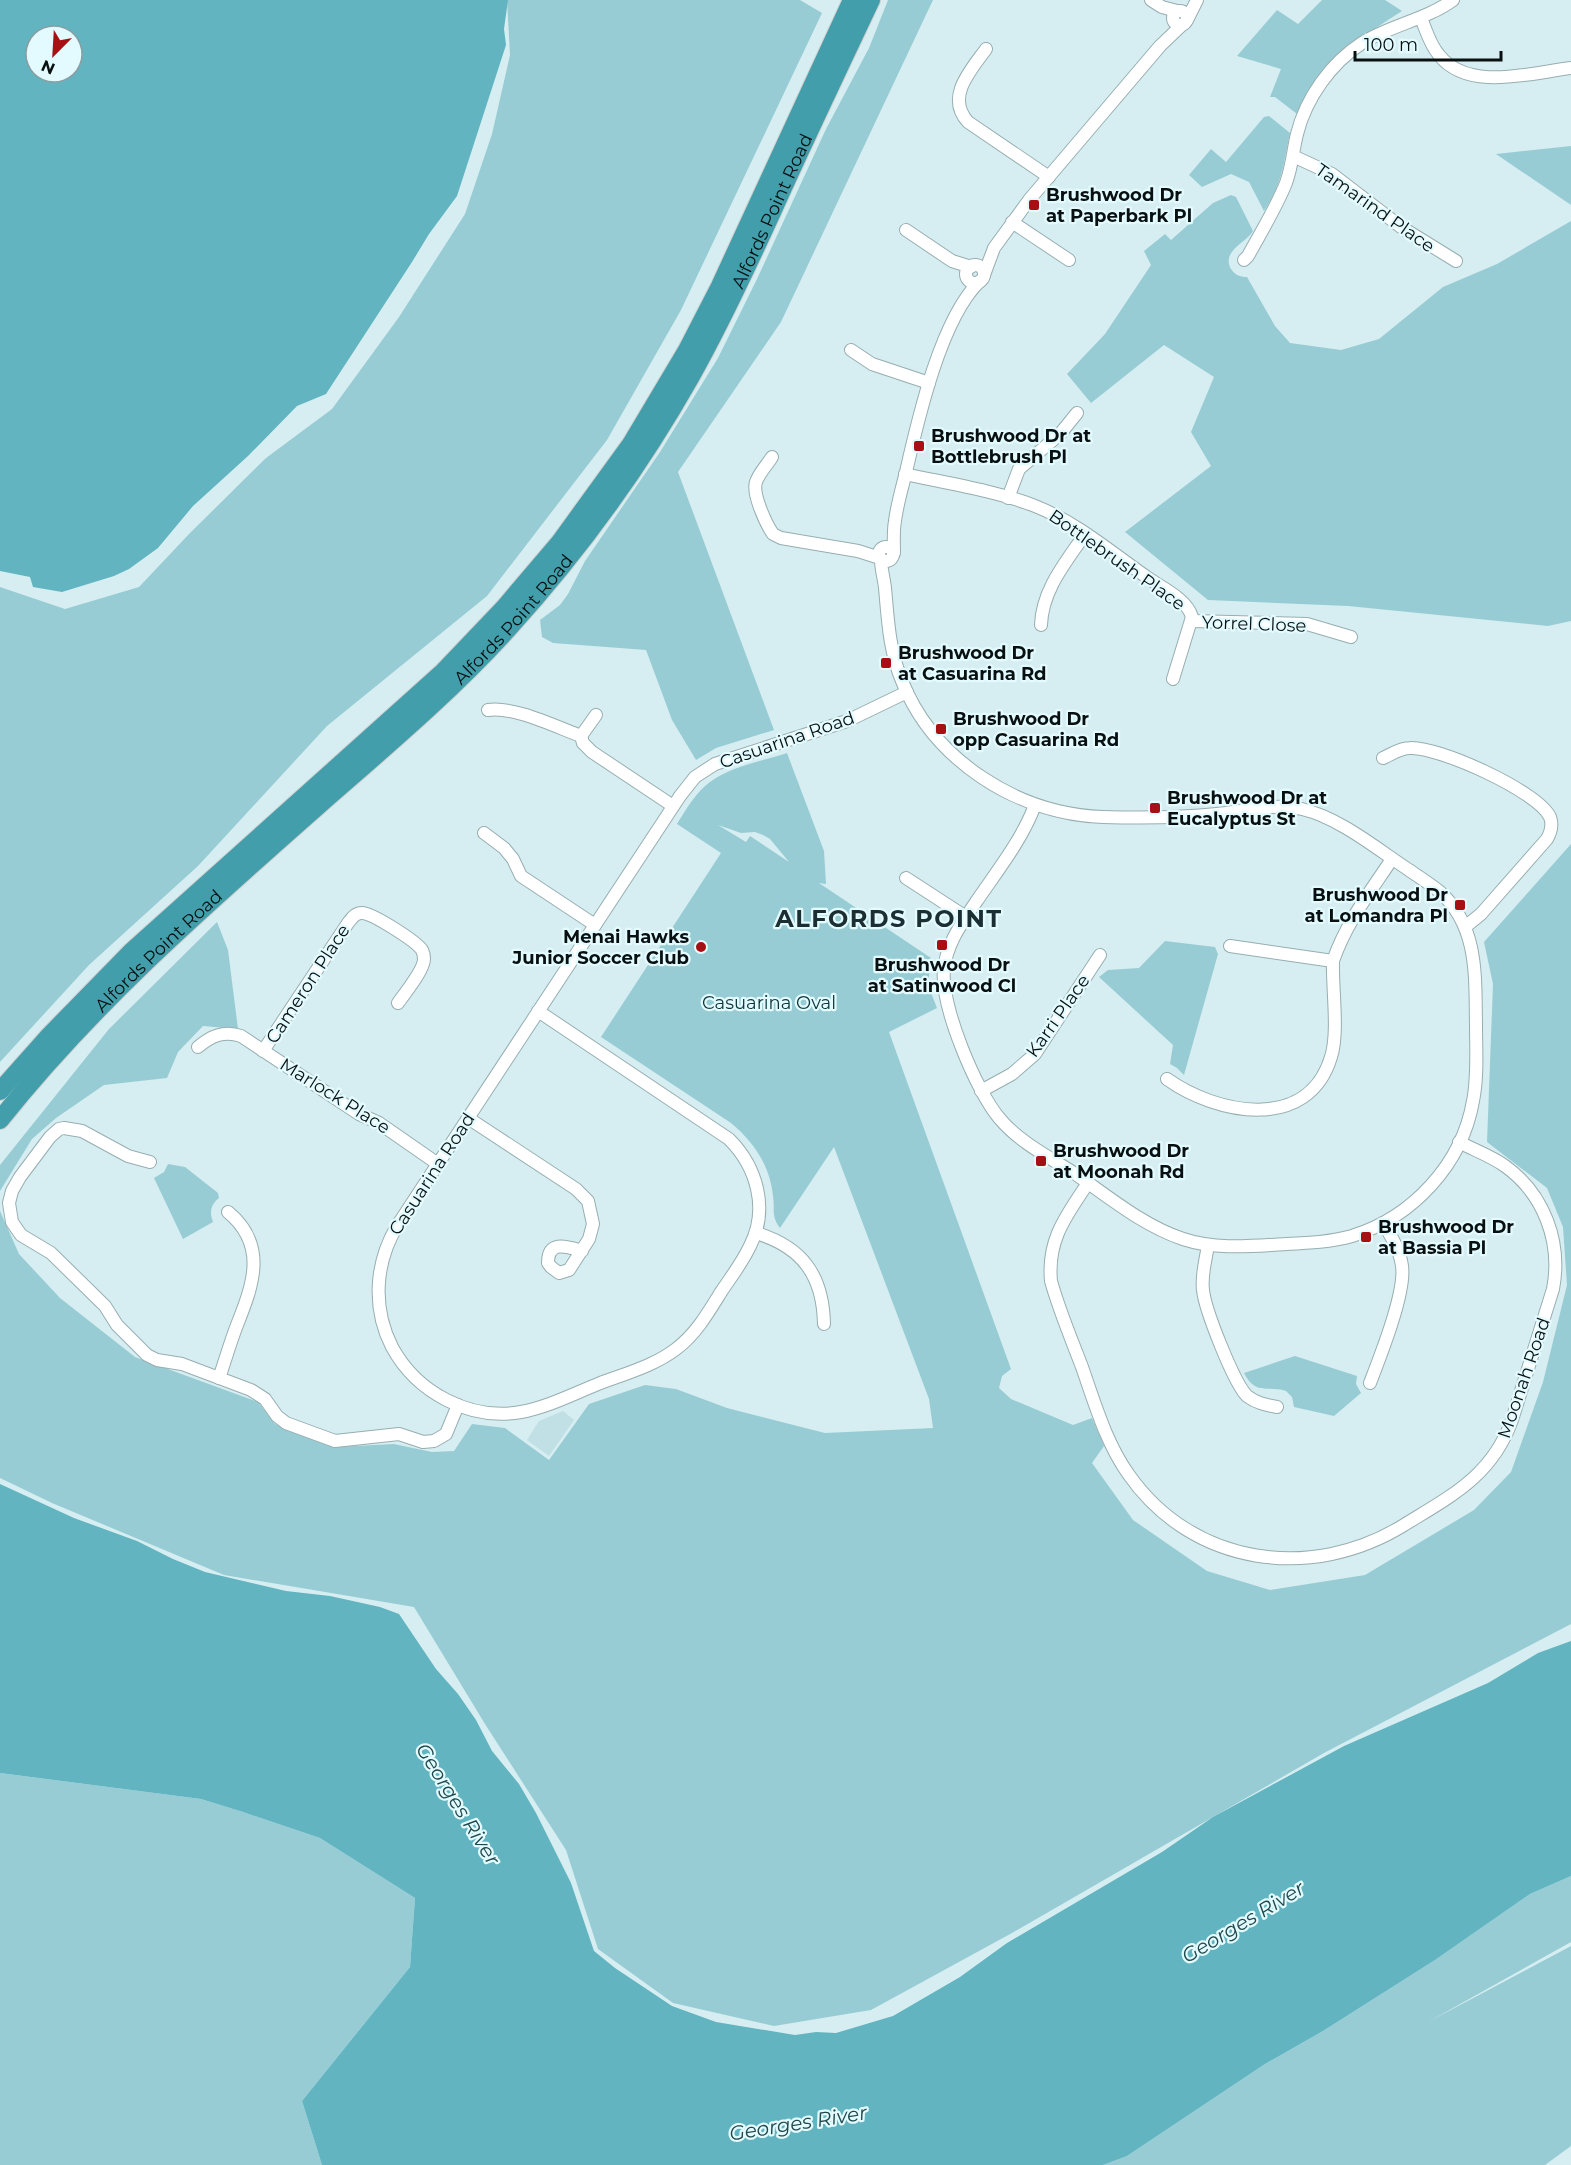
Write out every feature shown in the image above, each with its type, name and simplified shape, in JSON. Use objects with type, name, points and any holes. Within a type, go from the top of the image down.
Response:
[{"type":"highway","name":"Alfords Point Road","points":[[0,1091],[49,1036],[131,952],[443,672],[504,608],[560,542],[631,444],[687,350],[720,286],[852,0]]},
{"type":"highway","name":"Alfords Point Road","points":[[0,1120],[74,1034],[139,968],[457,682],[529,606],[580,543],[635,468],[707,349],[871,0]]},
{"type":"street","points":[[1035,805],[1023,831],[966,917],[948,950],[944,981],[950,1011],[981,1091],[997,1116],[1013,1132],[1158,1228],[1181,1238],[1208,1245],[1240,1246],[1327,1241],[1362,1232],[1383,1223],[1427,1191],[1443,1171],[1459,1142],[1471,1110],[1476,1073],[1474,954],[1459,914],[1444,896],[1330,819],[1304,809],[1265,807],[1213,815],[1102,817],[1066,813],[1035,805],[1011,795],[985,780],[944,746],[921,716],[907,692],[889,636],[885,555],[929,383],[961,306],[970,271],[994,248],[1012,222],[1160,46],[1191,0]]},
{"type":"street","points":[[1178,17],[1197,0]]},
{"type":"street","points":[[1244,260],[1287,181],[1297,134],[1306,110],[1327,76],[1362,44],[1387,30],[1421,18],[1453,0]]},
{"type":"street","points":[[1157,3],[1178,17]]},
{"type":"street","points":[[1421,18],[1439,56],[1466,74],[1486,78],[1571,68]]},
{"type":"street","points":[[986,49],[962,84],[958,98],[960,111],[968,122],[1049,177]]},
{"type":"street","name":"Tamarind Place","points":[[1293,156],[1332,174],[1401,227],[1456,261]]},
{"type":"street","points":[[1012,222],[1069,260]]},
{"type":"street","points":[[906,230],[970,271],[974,283],[982,278]]},
{"type":"street","points":[[961,306],[982,278],[994,248]]},
{"type":"street","points":[[851,350],[873,364],[929,383]]},
{"type":"street","points":[[1008,498],[1019,469],[1060,434],[1077,413]]},
{"type":"street","points":[[772,457],[758,477],[755,486],[756,496],[772,534],[781,538],[885,555]]},
{"type":"street","name":"Bottlebrush Place","points":[[905,474],[1008,498],[1049,512],[1085,534],[1184,604],[1191,613],[1191,621],[1173,679]]},
{"type":"street","points":[[1041,625],[1042,609],[1048,592],[1085,534]]},
{"type":"street","name":"Yorrel Close","points":[[1191,621],[1307,624],[1351,637]]},
{"type":"street","name":"Casuarina Road","points":[[538,1011],[711,1125],[738,1147],[750,1166],[757,1186],[760,1206],[756,1233],[741,1263],[700,1324],[685,1342],[666,1356],[647,1365],[533,1409],[495,1413],[458,1405],[430,1391],[404,1365],[385,1331],[379,1301],[380,1273],[388,1243],[468,1118],[538,1011],[673,806],[695,777],[715,764],[847,721],[907,692]]},
{"type":"street","points":[[488,710],[500,710],[526,716],[581,736]]},
{"type":"street","points":[[581,736],[596,715]]},
{"type":"street","points":[[581,736],[583,743],[592,752],[673,806]]},
{"type":"street","points":[[1383,758],[1410,748],[1430,752],[1512,784],[1543,808],[1549,816],[1552,827],[1547,839],[1481,914],[1465,927]]},
{"type":"street","points":[[484,833],[500,844],[509,854],[521,876],[595,925]]},
{"type":"street","points":[[1167,1079],[1186,1091],[1243,1110],[1258,1111],[1274,1109],[1298,1099],[1319,1081],[1332,1055],[1334,1037],[1333,961],[1345,931],[1392,859]]},
{"type":"street","points":[[906,878],[966,917]]},
{"type":"street","name":"Cameron Place","points":[[263,1051],[348,923],[360,913],[375,916],[418,945],[423,952],[422,967],[398,1003]]},
{"type":"street","points":[[1230,946],[1333,961]]},
{"type":"street","name":"Karri Place","points":[[981,1091],[1012,1074],[1035,1054],[1100,955]]},
{"type":"street","name":"Marlock Place","points":[[198,1047],[215,1035],[229,1033],[241,1036],[360,1114],[379,1123],[438,1164]]},
{"type":"street","points":[[468,1118],[583,1194],[591,1208],[593,1224],[589,1239],[582,1251]]},
{"type":"street","points":[[150,1162],[128,1156],[82,1131],[70,1128],[58,1129],[15,1185],[9,1203],[12,1222],[21,1235],[51,1253],[99,1301],[117,1325],[147,1355],[157,1360],[182,1364],[261,1395],[277,1416],[286,1423],[340,1442],[399,1434],[423,1442],[434,1441],[446,1434],[458,1405]]},
{"type":"street","name":"Moonah Road","points":[[1088,1183],[1063,1221],[1054,1241],[1050,1261],[1051,1281],[1106,1433],[1123,1467],[1157,1507],[1181,1526],[1211,1542],[1231,1550],[1265,1557],[1316,1558],[1345,1552],[1374,1542],[1458,1492],[1493,1458],[1512,1420],[1553,1289],[1556,1270],[1554,1242],[1540,1205],[1524,1184],[1495,1160],[1459,1142]]},
{"type":"street","points":[[219,1378],[249,1297],[254,1270],[250,1240],[228,1212]]},
{"type":"street","points":[[1370,1383],[1399,1294],[1403,1274],[1399,1252],[1383,1223]]},
{"type":"street","points":[[756,1233],[785,1245],[806,1263],[821,1296],[824,1324]]},
{"type":"street","points":[[1208,1245],[1203,1293],[1232,1373],[1240,1388],[1251,1399],[1277,1407]]},
{"type":"shaded area","points":[[563,1411],[574,1420],[549,1456],[527,1440],[539,1421]]},
{"type":"green space","points":[[507,0],[800,0],[822,13],[681,310],[607,440],[487,596],[327,726],[198,866],[89,965],[0,1062],[0,587],[65,609],[139,587],[266,458],[332,409],[399,317],[465,214],[492,134],[510,55]]},
{"type":"green space","points":[[888,0],[933,0],[781,322],[678,472],[774,730],[716,748],[696,760],[672,720],[646,650],[553,643],[542,637],[540,620],[560,605],[568,594],[585,561],[660,452],[718,358],[826,129],[869,48]]},
{"type":"green space","points":[[1322,0],[1385,0],[1402,11],[1341,54],[1318,79],[1297,114],[1275,97],[1270,97],[1281,69],[1237,56],[1277,10],[1298,24]]},
{"type":"green space","points":[[1269,116],[1290,133],[1279,182],[1264,211],[1249,182],[1231,174],[1202,187],[1189,175],[1211,149],[1226,162],[1264,117]]},
{"type":"green space","points":[[1571,146],[1571,205],[1496,154]]},
{"type":"green space","points":[[1231,195],[1236,197],[1253,231],[1229,257],[1231,269],[1242,277],[1247,277],[1275,326],[1290,343],[1341,350],[1379,339],[1443,287],[1497,264],[1571,221],[1571,621],[1548,626],[1348,606],[1208,600],[1125,532],[1211,466],[1191,432],[1214,377],[1164,345],[1091,403],[1067,374],[1105,334],[1151,265],[1144,251],[1165,234],[1171,240],[1213,203]]},
{"type":"green space","name":"Casuarina Oval","points":[[787,753],[824,851],[826,884],[819,883],[931,958],[928,985],[937,1008],[889,1032],[1011,1369],[1002,1376],[999,1388],[1011,1399],[1073,1425],[1092,1418],[1104,1446],[1092,1463],[1133,1520],[1207,1571],[1270,1590],[1365,1575],[1474,1510],[1511,1472],[1543,1382],[1567,1285],[1563,1227],[1547,1188],[1487,1142],[1493,984],[1484,942],[1571,844],[1571,1624],[1324,1753],[1012,1933],[871,2010],[774,2026],[673,2003],[598,1949],[566,1850],[485,1724],[414,1607],[224,1575],[52,1503],[0,1478],[0,1211],[19,1254],[60,1298],[135,1357],[258,1402],[275,1424],[335,1447],[394,1444],[432,1452],[454,1451],[472,1424],[505,1428],[549,1460],[589,1404],[645,1385],[676,1389],[727,1408],[825,1433],[933,1428],[929,1399],[834,1147],[780,1228],[774,1216],[773,1196],[768,1175],[760,1155],[747,1138],[731,1123],[601,1037],[721,853],[677,824],[683,814],[713,779],[744,766]],"holes":[[[718,825],[741,833],[755,832],[770,839],[789,862],[750,836],[746,842]]]},
{"type":"green space","points":[[217,922],[228,950],[238,1029],[203,1026],[178,1052],[167,1078],[104,1085],[56,1118],[32,1139],[0,1191],[0,1165],[109,1029]]},
{"type":"green space","points":[[1165,941],[1215,947],[1218,954],[1184,1075],[1170,1064],[1173,1045],[1099,977],[1108,970],[1139,968]]},
{"type":"green space","points":[[168,1164],[185,1167],[218,1193],[219,1198],[212,1208],[213,1222],[183,1239],[154,1178],[164,1172]]},
{"type":"green space","points":[[1295,1356],[1357,1376],[1356,1384],[1361,1393],[1334,1416],[1294,1407],[1292,1397],[1286,1391],[1257,1387],[1248,1380],[1244,1373]]},
{"type":"green space","points":[[0,1773],[201,1799],[320,1838],[415,1898],[410,1967],[302,2101],[322,2165],[0,2165]]},
{"type":"green space","points":[[1571,1876],[1571,1942],[1428,2022],[1571,1946],[1571,2146],[1545,2165],[1103,2165],[1127,2156],[1265,2064],[1323,2031],[1435,1960],[1530,1894]]},
{"type":"water","points":[[0,0],[508,0],[504,29],[506,45],[457,196],[429,234],[326,394],[297,406],[248,456],[193,506],[158,548],[129,569],[62,592],[33,587],[30,577],[0,571]]},
{"type":"water","name":"Georges River","points":[[0,1484],[74,1518],[137,1541],[205,1572],[286,1591],[330,1596],[380,1607],[399,1614],[436,1669],[458,1694],[476,1720],[492,1751],[519,1784],[536,1813],[571,1883],[594,1951],[672,2006],[716,2022],[795,2035],[816,2032],[836,2033],[893,2016],[960,1977],[1007,1943],[1162,1852],[1213,1817],[1344,1746],[1488,1683],[1538,1653],[1571,1641],[1571,1876],[1530,1894],[1435,1960],[1323,2031],[1265,2064],[1127,2156],[1103,2165],[322,2165],[302,2101],[410,1967],[415,1898],[320,1838],[201,1799],[0,1773]]},
{"type":"place","name":"Brushwood Dr at Paperbark Pl","points":[[1034,205]]},
{"type":"place","name":"Brushwood Dr at Bottlebrush Pl","points":[[919,446]]},
{"type":"place","name":"Brushwood Dr at Casuarina Rd","points":[[886,663]]},
{"type":"place","name":"Brushwood Dr opp Casuarina Rd","points":[[941,729]]},
{"type":"place","name":"Brushwood Dr at Eucalyptus St","points":[[1155,808]]},
{"type":"place","name":"Brushwood Dr at Lomandra Pl","points":[[1460,905]]},
{"type":"place","name":"Brushwood Dr at Satinwood Cl","points":[[942,945]]},
{"type":"place","name":"Menai Hawks Junior Soccer Club","points":[[701,947]]},
{"type":"place","name":"Brushwood Dr at Moonah Rd","points":[[1041,1161]]},
{"type":"place","name":"Brushwood Dr at Bassia Pl","points":[[1366,1237]]},
{"type":"district","name":"ALFORDS POINT","points":[[889,919]]}]
